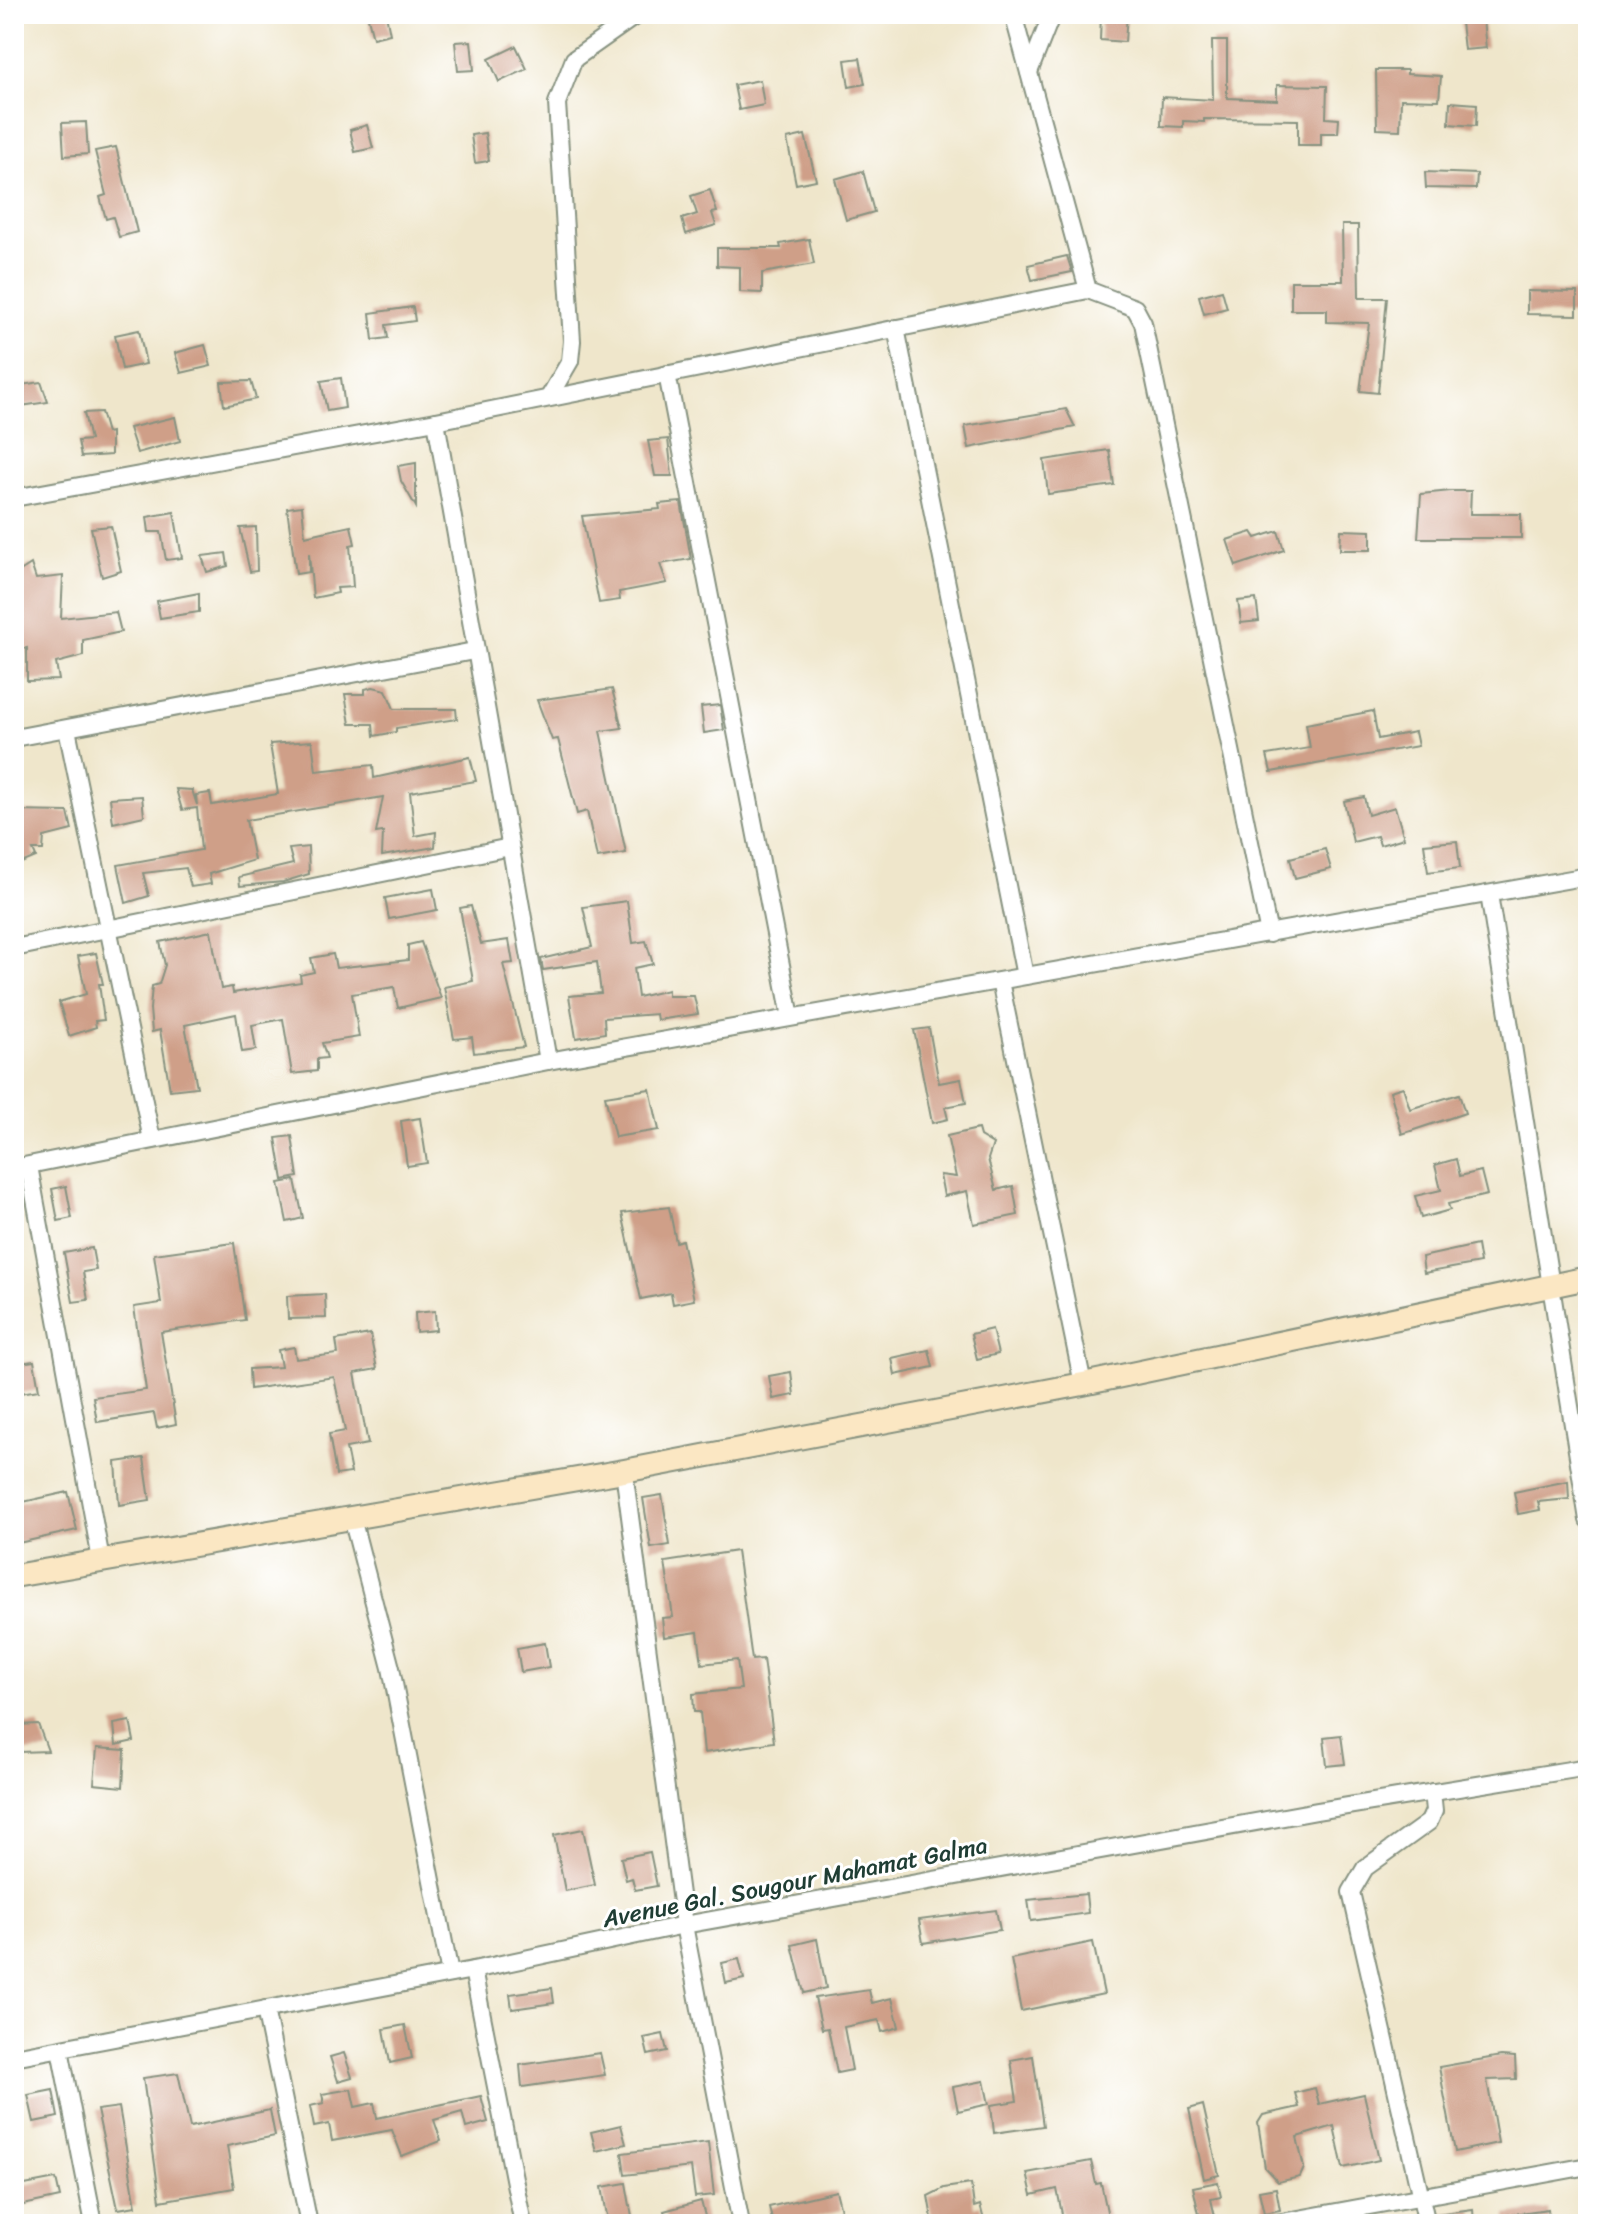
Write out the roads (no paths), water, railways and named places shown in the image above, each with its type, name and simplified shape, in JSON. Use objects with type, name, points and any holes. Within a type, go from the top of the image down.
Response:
[{"type":"main road","points":[[14,1576],[624,1471],[1083,1384],[1588,1278]]},
{"type":"street","points":[[549,397],[570,361],[572,341],[557,103],[574,59],[638,14]]},
{"type":"street","points":[[1013,14],[1088,290]]},
{"type":"street","points":[[1029,72],[1052,14]]},
{"type":"street","points":[[14,498],[436,421],[1088,290],[1135,308],[1143,323],[1269,934]]},
{"type":"street","points":[[896,328],[1025,976]]},
{"type":"street","points":[[667,374],[791,1017]]},
{"type":"street","points":[[436,421],[548,1061]]},
{"type":"street","points":[[14,738],[474,651]]},
{"type":"street","points":[[67,729],[152,1140]]},
{"type":"street","points":[[14,948],[111,931],[510,847]]},
{"type":"street","points":[[101,1560],[22,1167],[548,1061],[1588,876]]},
{"type":"street","points":[[1489,894],[1588,1520]]},
{"type":"street","points":[[1000,981],[1083,1384]]},
{"type":"street","points":[[624,1471],[684,1925],[741,2224]]},
{"type":"street","points":[[352,1518],[391,1668],[450,1974]]},
{"type":"street","name":"Avenue Gal. Sougour Mahamat Galma","points":[[14,2057],[473,1970],[684,1925],[1588,1767]]},
{"type":"street","points":[[1427,2224],[1351,1892],[1365,1868],[1429,1822],[1434,1811],[1432,1792]]},
{"type":"street","points":[[473,1970],[523,2224]]},
{"type":"street","points":[[265,2009],[309,2224]]},
{"type":"street","points":[[60,2049],[94,2224]]},
{"type":"street","points":[[1271,2224],[1588,2166]]}]
